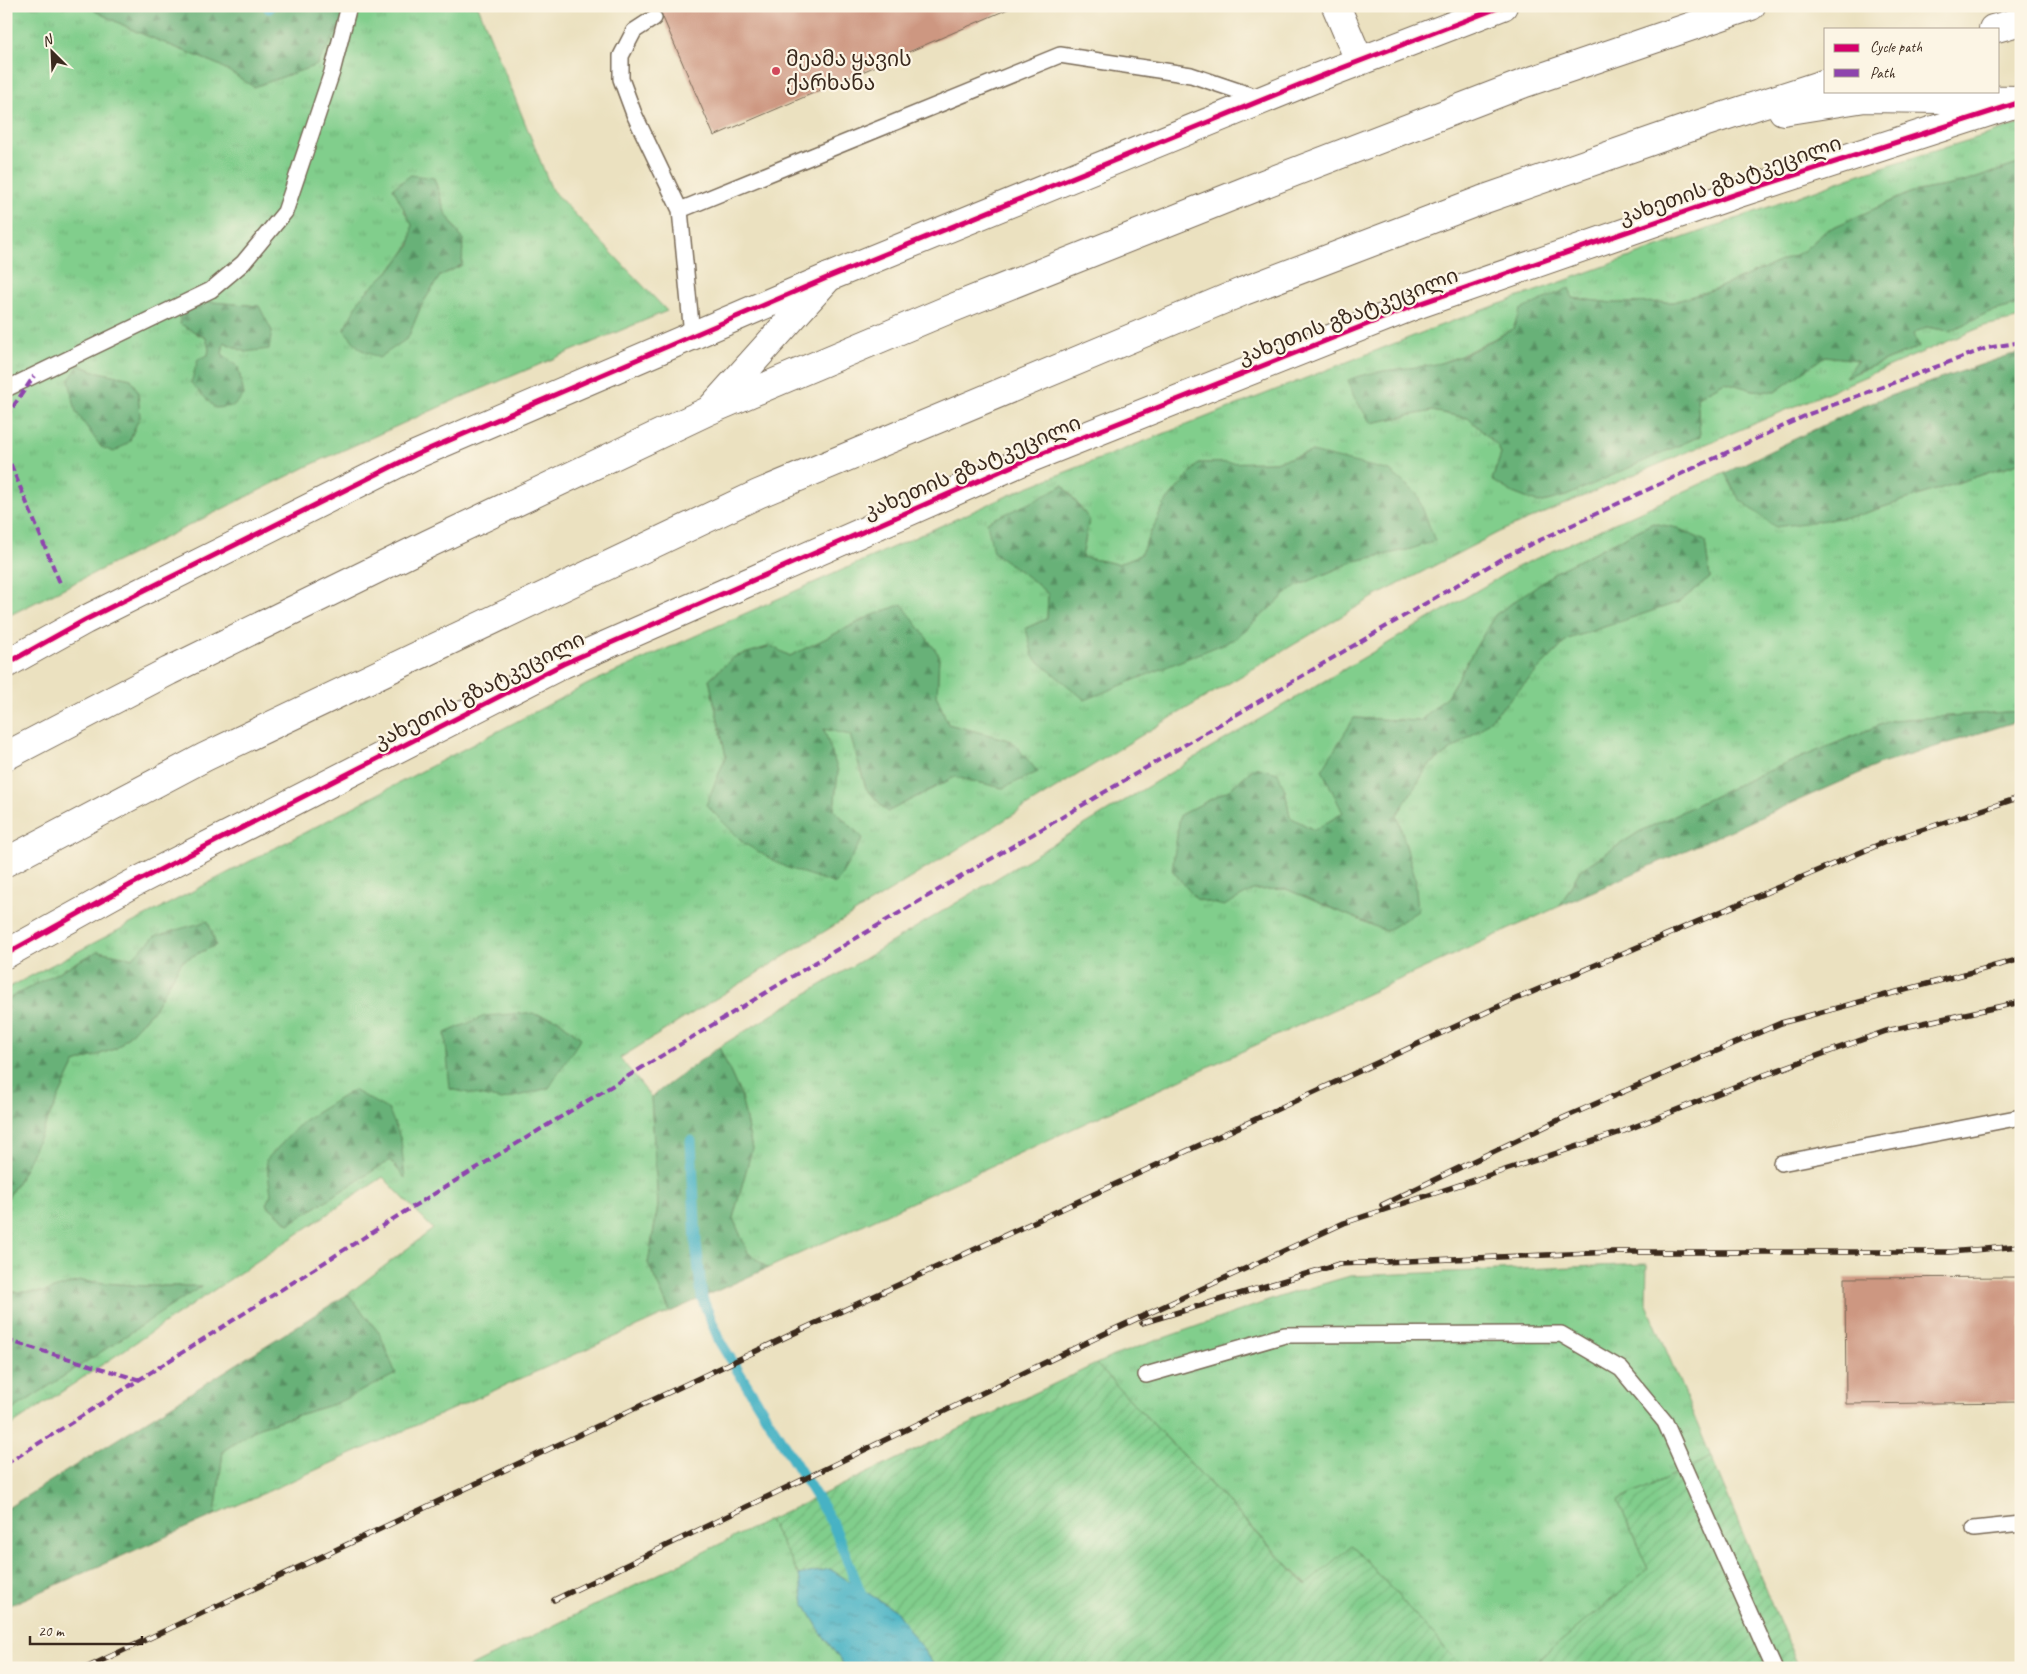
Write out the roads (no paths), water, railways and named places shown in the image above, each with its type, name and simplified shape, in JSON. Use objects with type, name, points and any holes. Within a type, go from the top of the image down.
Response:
[{"type":"main road","points":[[1336,6],[1359,60]]},
{"type":"main road","points":[[6,664],[84,620],[415,454],[829,277],[1262,99],[1503,6]]},
{"type":"main road","points":[[6,756],[169,670],[708,411],[945,311],[1262,185],[1525,83],[1751,6]]},
{"type":"main road","points":[[1996,28],[2021,20]]},
{"type":"main road","points":[[6,862],[205,758],[420,653],[758,494],[1244,291],[1482,200],[1697,125],[1824,84]]},
{"type":"main road","points":[[1697,125],[1865,98],[2021,101]]},
{"type":"main road","name":"კახეთის გზატკეცილი","points":[[6,954],[132,884],[563,664],[1028,459],[1412,306],[1736,194],[2021,101]]},
{"type":"main road","points":[[708,411],[829,277]]},
{"type":"lane","points":[[6,389],[211,290],[243,262],[285,212],[332,72],[349,6]]},
{"type":"lane","points":[[654,18],[634,31],[621,56],[620,79],[634,114],[680,210],[692,335]]},
{"type":"lane","points":[[680,210],[1060,55],[1191,75],[1262,99]]},
{"type":"lane","points":[[1782,1163],[2021,1117]]},
{"type":"lane","points":[[1146,1375],[1284,1335],[1561,1334],[1621,1369],[1664,1422],[1774,1668]]},
{"type":"lane","points":[[1974,1529],[2021,1524]]},
{"type":"water","points":[[830,1569],[896,1611],[936,1668],[846,1668],[820,1631],[804,1603],[799,1575]]},
{"type":"waterway","points":[[691,1141],[696,1243],[702,1298],[720,1342],[833,1524],[863,1599]]},
{"type":"railway","points":[[86,1668],[788,1336],[1504,1004],[1885,842],[2021,797]]},
{"type":"railway","points":[[1382,1205],[1563,1118],[1781,1023],[2021,959]]},
{"type":"railway","points":[[554,1600],[1104,1334],[1344,1223],[1624,1131],[1759,1077],[1886,1031],[2021,1002]]},
{"type":"railway","points":[[1142,1323],[1339,1264],[1613,1252],[1949,1252],[2021,1246]]},
{"type":"place","name":"მეამა ყავის ქარხანა","points":[[776,71]]}]
